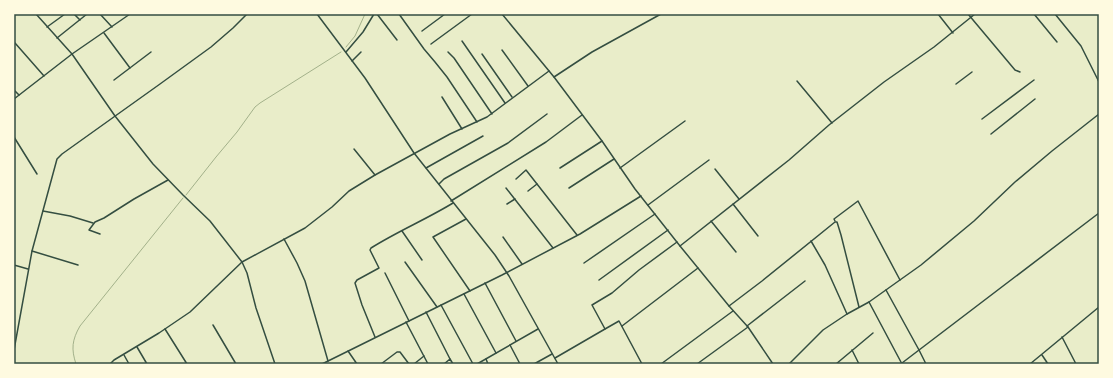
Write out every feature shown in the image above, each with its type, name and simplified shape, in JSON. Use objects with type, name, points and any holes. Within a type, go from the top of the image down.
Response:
[{"type":"street","points":[[36,14],[72,54],[115,116],[153,164],[210,221],[242,262],[247,273],[256,308],[275,364]]},
{"type":"street","points":[[47,27],[65,14]]},
{"type":"street","points":[[74,14],[80,20]]},
{"type":"street","points":[[57,38],[87,14]]},
{"type":"street","points":[[100,14],[112,27]]},
{"type":"street","points":[[14,99],[72,54],[130,14]]},
{"type":"street","points":[[14,350],[32,251],[57,159],[211,47],[247,14]]},
{"type":"street","points":[[317,14],[365,78],[414,153],[495,256],[506,272],[558,364]]},
{"type":"street","points":[[346,52],[363,32],[374,14]]},
{"type":"street","points":[[377,14],[397,40]]},
{"type":"street","points":[[398,14],[446,77],[477,122]]},
{"type":"street","points":[[422,31],[445,14]]},
{"type":"street","points":[[431,44],[472,14]]},
{"type":"street","points":[[502,14],[554,77],[641,196],[747,327],[773,364]]},
{"type":"street","points":[[554,77],[592,52],[660,14]]},
{"type":"street","points":[[938,14],[953,33]]},
{"type":"street","points":[[968,14],[1015,70],[1020,72]]},
{"type":"street","points":[[680,246],[884,82],[928,52],[975,14]]},
{"type":"street","points":[[1034,14],[1058,42]]},
{"type":"street","points":[[1055,14],[1081,46],[1099,82]]},
{"type":"street","points":[[104,33],[130,68]]},
{"type":"street","points":[[462,41],[505,103]]},
{"type":"street","points":[[15,43],[44,76]]},
{"type":"street","points":[[502,50],[528,86]]},
{"type":"street","points":[[114,80],[152,52]]},
{"type":"street","points":[[352,61],[361,52]]},
{"type":"street","points":[[448,52],[454,58],[492,114]]},
{"type":"street","points":[[482,54],[513,97]]},
{"type":"street","points":[[110,364],[123,354],[137,347],[190,312],[242,262],[305,228],[349,191],[374,175],[462,128],[492,114],[549,71]]},
{"type":"street","points":[[956,84],[972,72]]},
{"type":"street","points":[[982,119],[1034,80]]},
{"type":"street","points":[[797,81],[832,123]]},
{"type":"street","points":[[14,90],[19,95]]},
{"type":"street","points":[[442,97],[462,128]]},
{"type":"street","points":[[991,134],[1036,99]]},
{"type":"street","points":[[439,184],[444,179],[508,143],[547,114]]},
{"type":"street","points":[[789,364],[823,330],[869,302],[921,265],[974,221],[1015,182],[1052,150],[1099,114]]},
{"type":"street","points":[[375,338],[355,283],[357,280],[379,268],[370,252],[371,248],[452,202],[546,142],[582,115]]},
{"type":"street","points":[[620,168],[685,121]]},
{"type":"street","points":[[426,168],[483,136]]},
{"type":"street","points":[[14,137],[37,174]]},
{"type":"street","points":[[560,168],[602,141]]},
{"type":"street","points":[[354,149],[374,175]]},
{"type":"street","points":[[569,188],[614,159]]},
{"type":"street","points":[[648,205],[709,160]]},
{"type":"street","points":[[516,179],[526,170],[577,235]]},
{"type":"street","points":[[715,170],[739,199]]},
{"type":"street","points":[[100,234],[89,230],[95,222],[168,180]]},
{"type":"street","points":[[528,191],[537,184]]},
{"type":"street","points":[[506,188],[553,248]]},
{"type":"street","points":[[322,364],[553,248],[641,196]]},
{"type":"street","points":[[507,204],[515,199]]},
{"type":"street","points":[[729,306],[835,222],[834,219],[858,201],[900,280]]},
{"type":"street","points":[[733,204],[758,236]]},
{"type":"street","points":[[43,211],[70,216],[94,224]]},
{"type":"street","points":[[869,302],[902,364],[1099,213]]},
{"type":"street","points":[[584,263],[655,214]]},
{"type":"street","points":[[466,219],[433,237],[470,290]]},
{"type":"street","points":[[711,221],[736,252]]},
{"type":"street","points":[[835,222],[837,222],[841,235],[859,308]]},
{"type":"street","points":[[402,230],[422,260]]},
{"type":"street","points":[[599,280],[668,230]]},
{"type":"street","points":[[503,237],[522,264]]},
{"type":"street","points":[[284,239],[305,281],[328,361]]},
{"type":"street","points":[[811,241],[828,271],[847,314]]},
{"type":"street","points":[[605,329],[592,305],[612,293],[639,270],[677,242]]},
{"type":"street","points":[[32,251],[78,265]]},
{"type":"street","points":[[405,262],[437,307]]},
{"type":"street","points":[[14,265],[28,269]]},
{"type":"street","points":[[622,326],[698,268]]},
{"type":"street","points":[[385,273],[409,321]]},
{"type":"street","points":[[697,364],[805,281]]},
{"type":"street","points":[[485,283],[516,342]]},
{"type":"street","points":[[886,290],[920,350],[926,364]]},
{"type":"street","points":[[464,294],[496,353]]},
{"type":"street","points":[[441,305],[473,364]]},
{"type":"street","points":[[1030,364],[1099,307]]},
{"type":"street","points":[[661,364],[733,311]]},
{"type":"street","points":[[426,312],[453,364]]},
{"type":"street","points":[[554,358],[619,321],[642,364]]},
{"type":"street","points":[[406,322],[428,364]]},
{"type":"street","points":[[213,325],[236,364]]},
{"type":"street","points":[[165,329],[187,364]]},
{"type":"street","points":[[477,364],[538,329]]},
{"type":"street","points":[[836,364],[873,333]]},
{"type":"street","points":[[1062,337],[1076,364]]},
{"type":"street","points":[[510,345],[520,364]]},
{"type":"street","points":[[137,347],[147,364]]},
{"type":"street","points":[[852,350],[859,364]]},
{"type":"street","points":[[348,351],[357,364]]},
{"type":"street","points":[[381,364],[397,352],[400,352],[408,364]]},
{"type":"street","points":[[123,354],[129,364]]},
{"type":"street","points":[[534,364],[552,354]]},
{"type":"street","points":[[1042,354],[1048,364]]},
{"type":"street","points":[[414,364],[424,356]]},
{"type":"street","points":[[444,364],[450,359]]},
{"type":"street","points":[[486,359],[488,364]]},
{"type":"waterway","points":[[346,47],[355,36],[365,14]]},
{"type":"waterway","points":[[186,195],[237,132],[255,107],[341,52]]},
{"type":"waterway","points":[[76,364],[73,354],[73,345],[75,336],[80,326],[183,198]]}]
